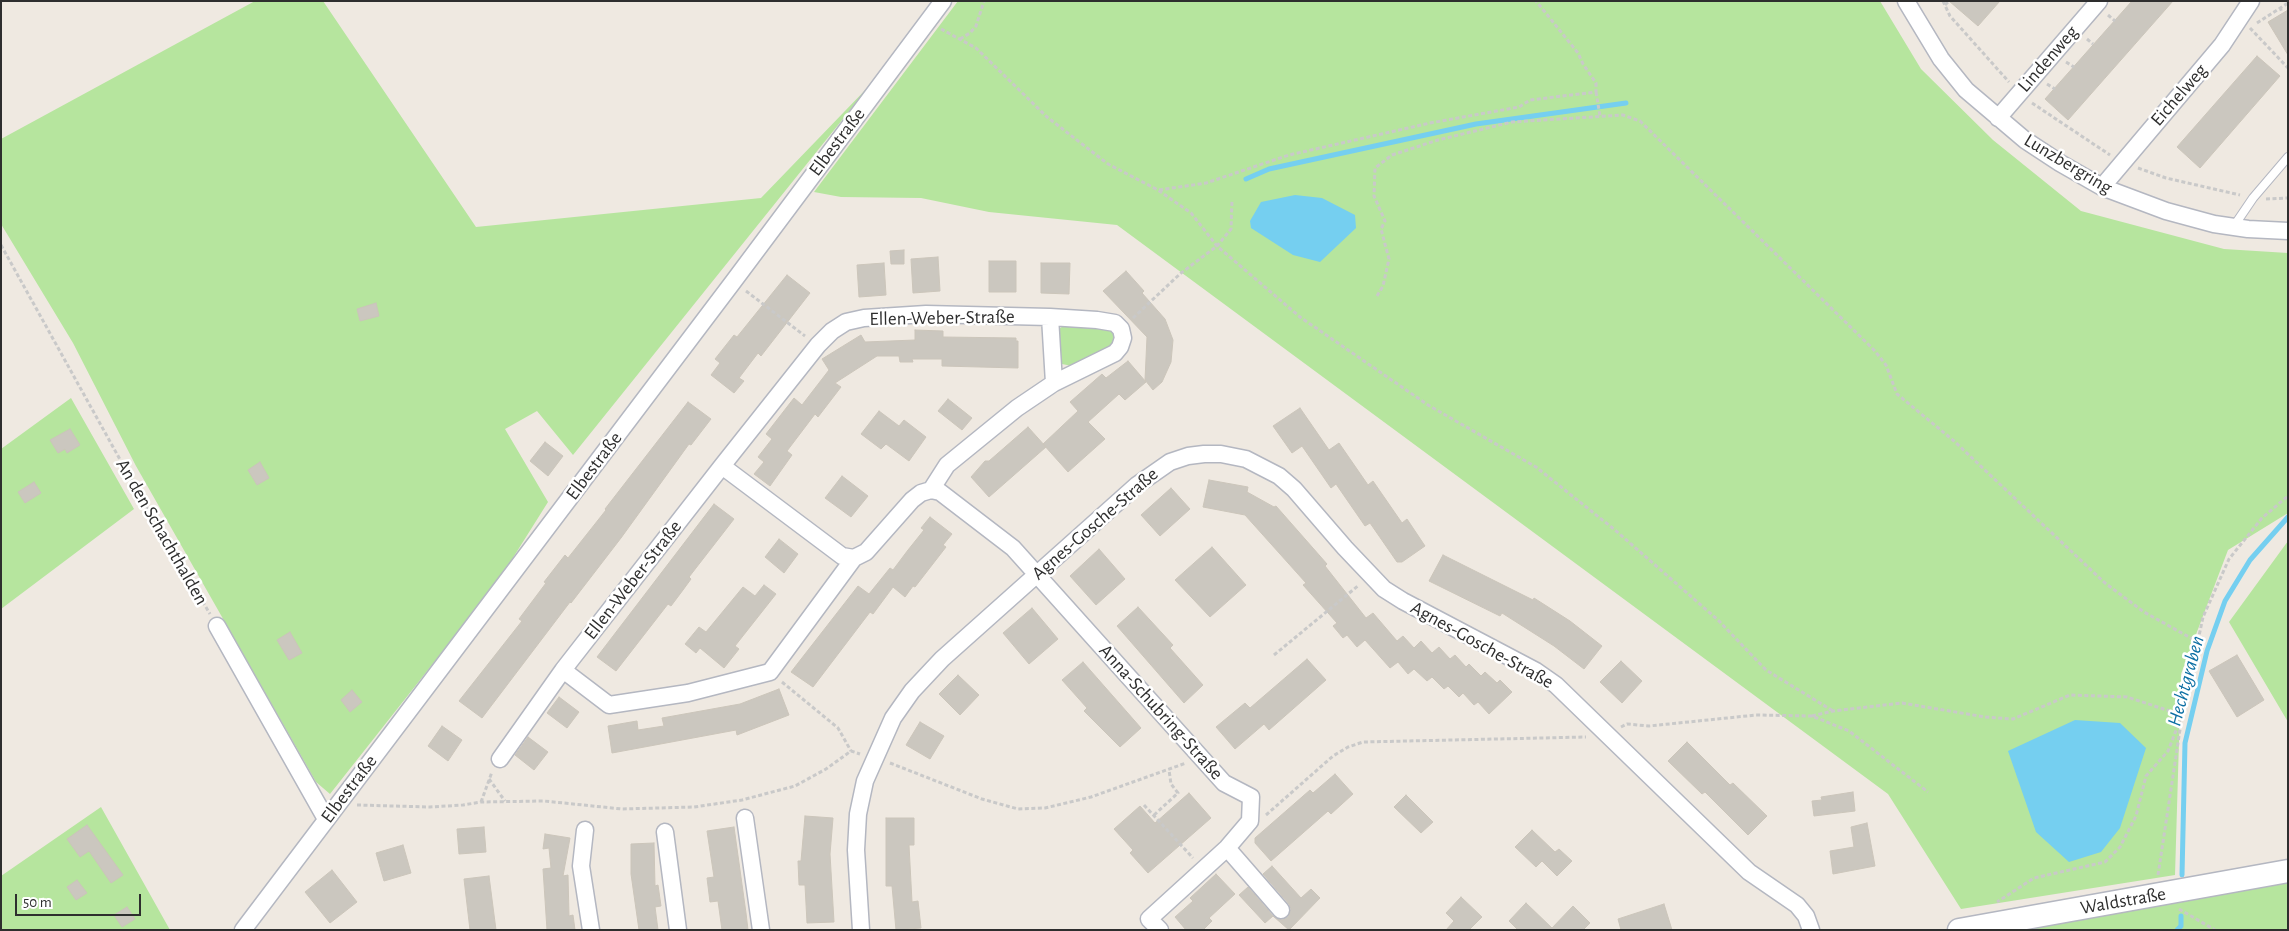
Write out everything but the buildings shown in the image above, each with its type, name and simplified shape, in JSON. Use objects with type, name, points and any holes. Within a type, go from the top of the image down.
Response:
[{"type":"main road","name":"Waldstraße","points":[[1959,930],[2288,872]]},
{"type":"street","name":"Elbestraße","points":[[243,930],[943,1]]},
{"type":"street","name":"Lindenweg","points":[[1998,118],[2099,1]]},
{"type":"street","name":"Eichelweg","points":[[2102,187],[2121,162],[2222,45],[2245,23],[2251,1]]},
{"type":"street","name":"Lunzbergring","points":[[1907,2],[1941,59],[1966,90],[2025,140],[2102,187],[2166,211],[2233,227],[2288,232]]},
{"type":"street","name":"Ellen-Weber-Straße","points":[[500,759],[563,670],[722,466],[818,345],[839,326],[846,322],[864,318],[926,314],[1097,320],[1115,323],[1121,329]]},
{"type":"street","points":[[1050,317],[1054,383]]},
{"type":"street","points":[[932,490],[947,465],[1017,408],[1054,383],[1115,353],[1123,338],[1121,329]]},
{"type":"street","name":"Agnes-Gosche-Straße","points":[[861,930],[856,850],[858,814],[865,781],[893,718],[912,691],[942,659],[1153,472],[1170,462],[1188,456],[1204,454],[1221,454],[1246,459],[1279,476],[1294,489],[1370,576],[1384,589],[1403,601],[1536,671],[1556,685],[1749,872],[1796,905],[1806,916],[1811,930]]},
{"type":"street","points":[[722,466],[842,556],[854,558]]},
{"type":"street","points":[[563,670],[609,705],[688,693],[770,672],[854,558],[866,552],[912,500],[921,493],[932,490],[940,492],[1002,539],[1013,548],[1036,575]]},
{"type":"street","name":"Anna-Schubring-Straße","points":[[1036,575],[1224,783],[1251,797],[1250,821]]},
{"type":"street","name":"An den Schachthalden","points":[[217,626],[326,818]]},
{"type":"street","points":[[745,818],[761,930]]},
{"type":"street","points":[[1160,930],[1150,919],[1227,848],[1250,821]]},
{"type":"street","points":[[586,830],[581,866],[591,930]]},
{"type":"street","points":[[665,832],[678,930]]},
{"type":"street","points":[[1227,848],[1280,910]]},
{"type":"lane","points":[[2233,227],[2253,198],[2288,157]]},
{"type":"path","points":[[960,39],[970,33],[976,26],[984,1]]},
{"type":"path","points":[[1536,1],[1578,53],[1596,83],[1600,116]]},
{"type":"path","points":[[1949,1],[1944,3],[1950,16],[1982,54],[2019,93],[2053,119],[2121,162],[2166,178],[2253,198],[2288,198]]},
{"type":"path","points":[[2288,3],[2245,23],[2288,68]]},
{"type":"path","points":[[2280,7],[2282,13]]},
{"type":"path","points":[[928,21],[976,48],[1047,117],[1108,164],[1158,190],[1191,214],[1217,246],[1300,317],[1428,405],[1536,467],[1615,530],[1718,620],[1766,670],[1833,710]]},
{"type":"path","points":[[1158,190],[1206,183],[1289,155],[1430,123],[1519,108],[1530,100],[1596,92]]},
{"type":"path","points":[[1377,296],[1383,286],[1389,259],[1381,228],[1385,221],[1374,196],[1375,168],[1392,155],[1438,140],[1512,122],[1623,115],[1640,121],[1874,350],[1886,365],[1897,394],[1954,441],[2105,583],[2144,612],[2198,642]]},
{"type":"path","points":[[1121,329],[1181,273],[1217,246],[1231,229],[1232,200]]},
{"type":"path","name":"An den Schachthalden","points":[[1,245],[143,501],[217,626]]},
{"type":"path","points":[[753,297],[818,345]]},
{"type":"path","points":[[2215,930],[2154,895],[2182,716],[2203,618],[2229,559],[2262,518],[2288,496]]},
{"type":"path","points":[[1274,655],[1370,576]]},
{"type":"path","points":[[770,672],[838,728],[851,751],[876,757],[982,799],[1018,809],[1045,808],[1091,797],[1202,758]]},
{"type":"path","points":[[1250,821],[1260,821],[1333,756],[1348,747],[1363,742],[1591,737],[1607,733],[1627,724],[1649,726],[1756,715],[1812,716],[1833,710],[1902,704],[1985,717],[2013,719],[2070,695],[2127,697],[2182,716]]},
{"type":"path","points":[[1812,716],[1849,731],[1928,792]]},
{"type":"path","points":[[1993,905],[2034,878],[2105,862],[2120,847],[2136,816],[2146,776],[2168,751],[2182,716]]},
{"type":"path","points":[[337,805],[430,807],[481,802],[544,801],[622,809],[694,806],[770,794],[795,786],[826,769],[851,751]]},
{"type":"path","points":[[481,802],[488,778],[500,759]]},
{"type":"path","points":[[1154,815],[1178,793],[1171,784],[1169,769]]},
{"type":"path","points":[[488,778],[505,801]]},
{"type":"path","points":[[1144,804],[1203,869]]},
{"type":"green space","points":[[255,1],[323,1],[476,227],[761,198],[871,84],[573,455],[537,411],[505,429],[548,502],[499,580],[330,794],[316,782],[136,466],[73,343],[1,224],[1,139]]},
{"type":"green space","points":[[958,1],[1880,1],[1921,69],[1993,140],[2081,211],[2224,249],[2288,253],[2288,513],[2228,550],[2181,674],[2175,875],[1961,909],[1888,794],[1117,225],[989,212],[921,198],[841,197],[814,192]]},
{"type":"green space","points":[[1067,323],[1104,328],[1113,332],[1115,338],[1112,346],[1072,366],[1062,364],[1057,353],[1056,336],[1059,329]]},
{"type":"green space","points":[[71,398],[134,509],[1,609],[1,449]]},
{"type":"green space","points":[[2288,541],[2288,722],[2229,622]]},
{"type":"green space","points":[[101,807],[170,930],[1,930],[1,876]]},
{"type":"green space","points":[[2288,880],[2288,930],[2025,930]]},
{"type":"water","points":[[1295,195],[1322,198],[1355,215],[1356,228],[1320,262],[1293,255],[1251,228],[1250,221],[1261,202]]},
{"type":"water","points":[[2075,720],[2120,723],[2146,748],[2120,828],[2101,852],[2069,862],[2036,832],[2008,751]]},
{"type":"waterway","points":[[1246,179],[1269,169],[1476,124],[1626,103]]},
{"type":"waterway","name":"Hechtgraben","points":[[2182,875],[2185,743],[2207,651],[2225,601],[2250,560],[2288,517]]},
{"type":"waterway","name":"Hechtgraben","points":[[2177,930],[2181,926],[2181,916]]}]
